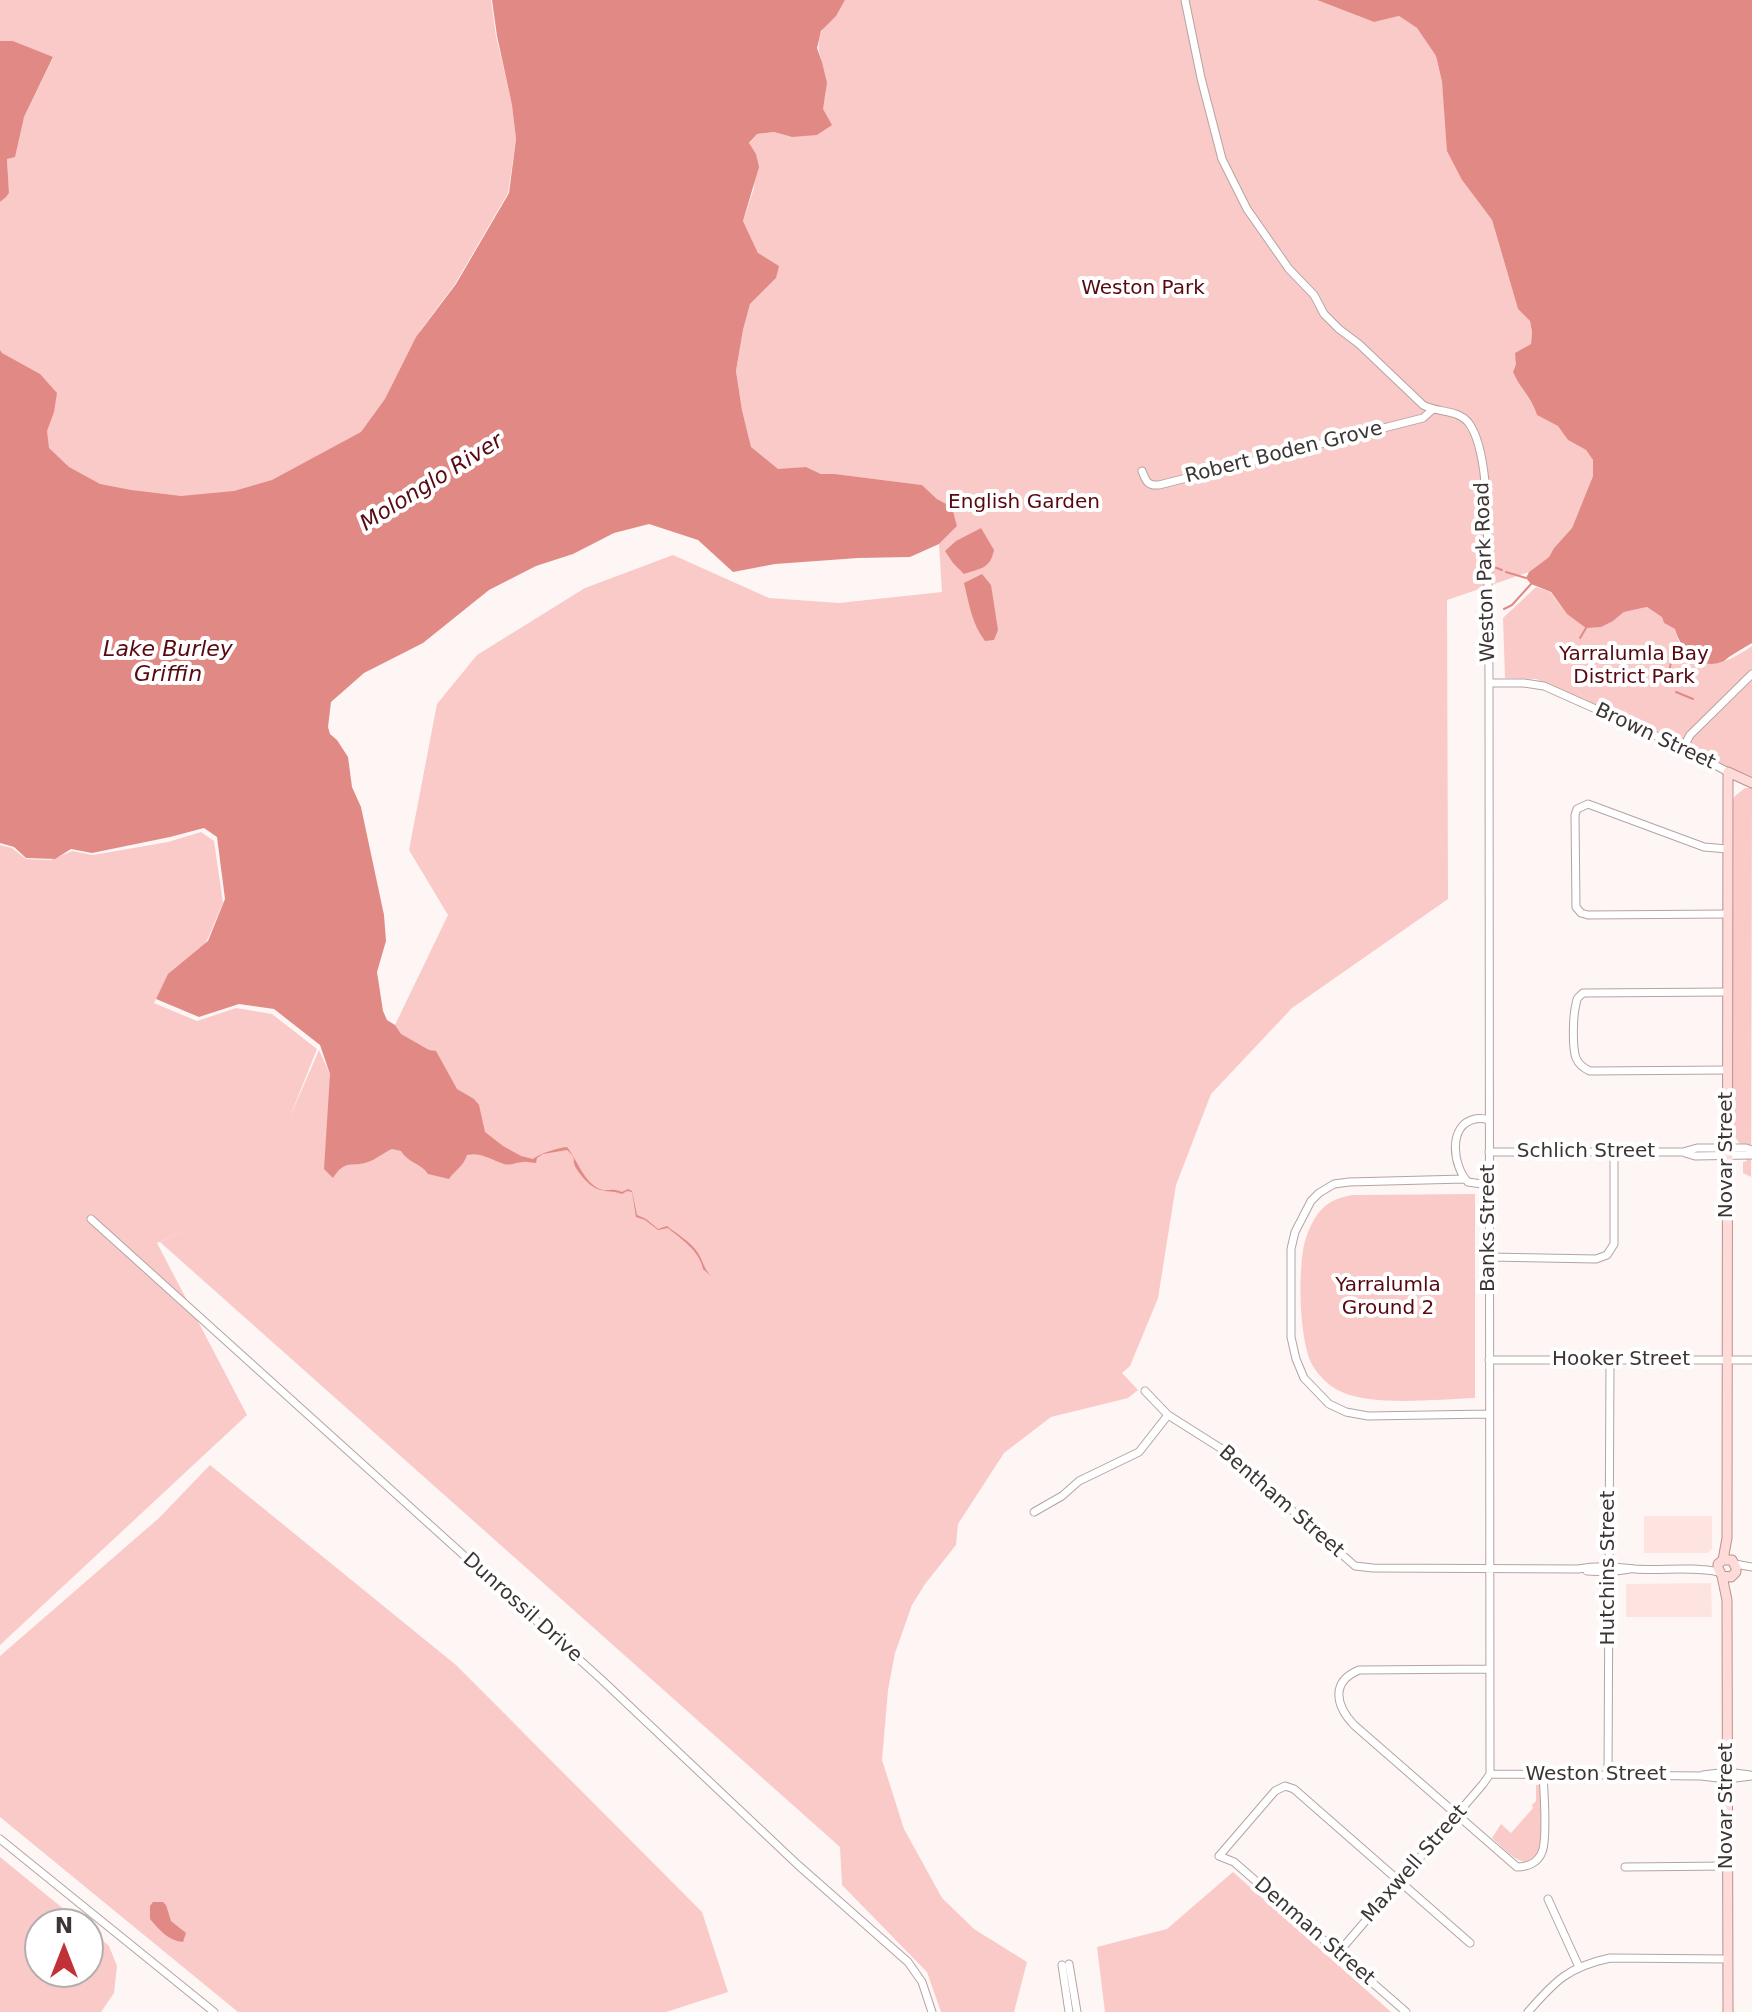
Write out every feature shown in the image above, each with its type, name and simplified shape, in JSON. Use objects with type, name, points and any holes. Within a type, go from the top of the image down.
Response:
[{"type":"main road","points":[[1728,772],[1752,783]]},
{"type":"main road","name":"Novar Street","points":[[1728,772],[1728,2012]]},
{"type":"main road","points":[[1728,795],[1737,787],[1752,783]]},
{"type":"street","name":"Weston Park Road","points":[[1185,0],[1222,159],[1247,209],[1289,269],[1314,295],[1331,322],[1359,344],[1411,395],[1432,410],[1454,413],[1467,421],[1476,440],[1488,516],[1489,683]]},
{"type":"street","name":"Robert Boden Grove","points":[[1142,471],[1146,482],[1151,486],[1159,485],[1423,418],[1432,410]]},
{"type":"street","points":[[1683,748],[1690,735],[1752,674]]},
{"type":"street","name":"Brown Street","points":[[1489,683],[1544,686],[1683,748],[1728,772]]},
{"type":"street","name":"Banks Street","points":[[1489,683],[1490,1774]]},
{"type":"street","points":[[1727,849],[1704,847],[1588,804],[1577,809],[1575,815],[1576,907],[1581,913],[1727,914]]},
{"type":"street","points":[[1727,992],[1583,993],[1575,1006],[1574,1048],[1577,1060],[1590,1071],[1727,1070]]},
{"type":"street","points":[[1489,1120],[1470,1121],[1462,1128],[1455,1154],[1464,1179],[1474,1185],[1489,1185]]},
{"type":"street","name":"Schlich Street","points":[[1489,1152],[1683,1152],[1695,1156],[1752,1152]]},
{"type":"street","points":[[1489,1257],[1596,1259],[1607,1255],[1614,1244],[1614,1152]]},
{"type":"street","points":[[1464,1179],[1349,1182],[1334,1184],[1319,1193],[1311,1201],[1295,1232],[1291,1249],[1291,1337],[1304,1378],[1329,1404],[1346,1412],[1368,1416],[1489,1414]]},
{"type":"street","name":"Dunrossil Drive","points":[[91,1219],[602,1680],[798,1865],[908,1962],[922,1982],[932,2012]]},
{"type":"street","name":"Hooker Street","points":[[1489,1360],[1752,1360]]},
{"type":"street","name":"Hutchins Street","points":[[1608,1776],[1610,1361]]},
{"type":"street","name":"Bentham Street","points":[[1145,1391],[1168,1415],[1225,1451],[1355,1566],[1752,1568]]},
{"type":"street","points":[[1034,1512],[1062,1496],[1079,1481],[1139,1452],[1168,1415]]},
{"type":"street","points":[[1490,1669],[1365,1669],[1350,1674],[1342,1683],[1339,1702],[1354,1725],[1517,1867],[1526,1867],[1536,1861],[1543,1849],[1543,1775]]},
{"type":"street","name":"Weston Street","points":[[1490,1774],[1752,1776]]},
{"type":"street","name":"Maxwell Street","points":[[1338,1953],[1490,1774]]},
{"type":"street","name":"Denman Street","points":[[1400,1881],[1294,1789],[1285,1786],[1275,1791],[1219,1856],[1234,1862],[1406,2012]]},
{"type":"street","points":[[0,1839],[214,2012]]},
{"type":"street","points":[[1625,1867],[1727,1866]]},
{"type":"street","points":[[1400,1881],[1470,1943]]},
{"type":"street","points":[[1548,1899],[1579,1967]]},
{"type":"street","points":[[1528,2012],[1564,1975],[1610,1958],[1727,1959]]},
{"type":"street","points":[[1069,2012],[1065,1965],[1077,2012]]},
{"type":"shaded area","points":[[1644,1516],[1712,1516],[1712,1549],[1708,1553],[1644,1553]]},
{"type":"shaded area","points":[[1711,1583],[1712,1617],[1626,1617],[1626,1584]]},
{"type":"green space","points":[[0,0],[491,0],[516,139],[508,193],[455,284],[420,331],[423,343],[369,437],[230,505],[131,497],[59,471],[0,351],[0,202],[9,193],[7,158],[53,58],[13,41],[0,41]]},
{"type":"green space","points":[[845,0],[1317,0],[1374,22],[1399,16],[1417,28],[1436,56],[1445,115],[1462,180],[1492,220],[1518,309],[1530,321],[1531,344],[1513,372],[1537,415],[1559,426],[1568,440],[1586,450],[1593,460],[1593,476],[1572,528],[1549,557],[1529,572],[1447,600],[1448,899],[1292,1008],[1211,1094],[1176,1185],[1158,1298],[1130,1366],[1122,1373],[1138,1390],[1128,1398],[1051,1417],[1004,1453],[958,1524],[956,1545],[912,1605],[895,1653],[888,1690],[882,1760],[904,1829],[942,1898],[974,1929],[1027,1962],[1014,2012],[941,2012],[927,1972],[842,1885],[840,1847],[160,1242],[202,1224],[157,1243],[247,1415],[0,1645],[0,845],[12,848],[26,859],[51,860],[72,851],[93,855],[168,842],[201,832],[214,841],[223,903],[205,945],[166,979],[154,1003],[197,1021],[236,1008],[272,1014],[317,1049],[289,1119],[319,1050],[330,1074],[395,1025],[448,915],[409,850],[437,704],[477,655],[585,588],[673,555],[769,598],[839,603],[942,592],[939,544],[957,526],[952,507],[937,499],[922,485],[821,474],[806,467],[778,470],[751,448],[742,410],[736,371],[743,330],[750,304],[776,278],[758,253],[743,221],[754,188],[756,154],[749,144],[757,134],[774,132],[792,137],[821,107],[826,91],[819,49],[821,32]]},
{"type":"green space","name":"Yarralumla Bay District Park","points":[[1536,587],[1550,592],[1567,614],[1613,621],[1624,612],[1647,607],[1675,629],[1688,655],[1706,664],[1728,660],[1752,646],[1752,780],[1646,726],[1582,698],[1573,702],[1547,691],[1546,683],[1536,679],[1505,678],[1503,618]]},
{"type":"green space","points":[[1745,788],[1752,788],[1751,1177],[1743,1173],[1743,1162],[1747,1161],[1741,1154],[1745,1152],[1733,1132],[1731,804]]},
{"type":"green space","name":"Yarralumla Ground 2","points":[[1475,1194],[1475,1398],[1386,1401],[1353,1396],[1332,1387],[1313,1366],[1302,1322],[1303,1250],[1318,1214],[1331,1202],[1353,1195]]},
{"type":"green space","points":[[210,1465],[456,1665],[702,1912],[728,1992],[666,2012],[238,2012],[0,1817],[0,1656],[159,1518]]},
{"type":"green space","points":[[1536,1785],[1541,1788],[1541,1836],[1539,1849],[1534,1858],[1527,1862],[1514,1857],[1492,1838],[1501,1824],[1511,1833],[1533,1808]]},
{"type":"green space","points":[[0,1857],[62,1908],[24,1908],[24,1988],[104,1988],[104,1942],[117,1966],[114,1993],[101,2012],[0,2012]]},
{"type":"green space","points":[[1233,1872],[1391,2012],[1105,2012],[1097,1947],[1167,1929]]},
{"type":"water","name":"Lake Burley Griffin","points":[[492,0],[845,0],[836,16],[821,31],[817,48],[827,83],[823,109],[832,125],[817,135],[792,137],[774,132],[757,134],[749,143],[759,167],[743,221],[758,253],[779,266],[776,278],[750,304],[743,330],[736,371],[742,410],[751,447],[778,469],[806,467],[821,474],[922,485],[937,499],[952,507],[957,526],[939,544],[910,557],[775,564],[733,572],[698,540],[649,524],[614,533],[489,590],[423,643],[364,673],[331,702],[328,727],[348,757],[352,787],[361,807],[384,915],[386,941],[377,972],[387,1020],[401,1034],[436,1051],[457,1089],[479,1105],[485,1132],[503,1146],[533,1159],[540,1155],[549,1151],[567,1147],[591,1183],[603,1190],[632,1191],[637,1215],[658,1229],[667,1226],[688,1242],[711,1276],[703,1269],[694,1251],[668,1228],[658,1230],[636,1217],[632,1192],[622,1194],[600,1190],[592,1186],[578,1171],[567,1150],[543,1154],[536,1163],[509,1165],[481,1155],[467,1155],[449,1179],[428,1174],[401,1151],[392,1149],[368,1162],[345,1166],[333,1178],[324,1169],[330,1074],[320,1045],[274,1009],[239,1004],[199,1017],[156,999],[168,974],[208,941],[225,899],[217,837],[204,828],[92,853],[71,849],[55,859],[26,858],[14,847],[0,843],[0,350],[40,374],[57,393],[47,431],[49,448],[69,467],[100,484],[181,496],[234,491],[272,480],[361,432],[385,399],[416,337],[456,284],[509,193],[516,139]]},
{"type":"water","points":[[1317,0],[1752,0],[1752,643],[1724,661],[1707,664],[1692,657],[1675,629],[1647,607],[1624,612],[1601,627],[1586,628],[1567,614],[1551,592],[1531,584],[1526,578],[1529,572],[1549,557],[1572,528],[1593,476],[1593,460],[1586,450],[1568,440],[1558,426],[1537,415],[1513,372],[1515,353],[1531,344],[1530,321],[1518,309],[1492,220],[1462,180],[1447,151],[1442,82],[1436,56],[1417,28],[1399,16],[1374,22]]},
{"type":"water","points":[[0,41],[13,41],[53,57],[24,117],[15,157],[7,159],[9,193],[0,202]]},
{"type":"water","points":[[981,528],[994,550],[992,556],[984,567],[964,574],[945,551],[956,541]]},
{"type":"water","points":[[982,574],[991,585],[998,630],[994,640],[985,641],[977,628],[964,583]]},
{"type":"water","points":[[153,1902],[166,1905],[171,1921],[186,1933],[183,1942],[169,1937],[150,1919]]},
{"type":"waterway","points":[[1494,567],[1502,570]]},
{"type":"waterway","points":[[1506,572],[1526,578]]},
{"type":"waterway","points":[[1504,609],[1512,605],[1531,584]]},
{"type":"waterway","points":[[1580,638],[1586,628]]},
{"type":"waterway","points":[[1666,683],[1671,663],[1686,647]]},
{"type":"waterway","points":[[1676,692],[1693,699]]},
{"type":"park label","name":"Weston Park","points":[[1143,289]]},
{"type":"park label","name":"English Garden","points":[[1024,503]]},
{"type":"water label","name":"Molonglo River","points":[[432,483]]}]
